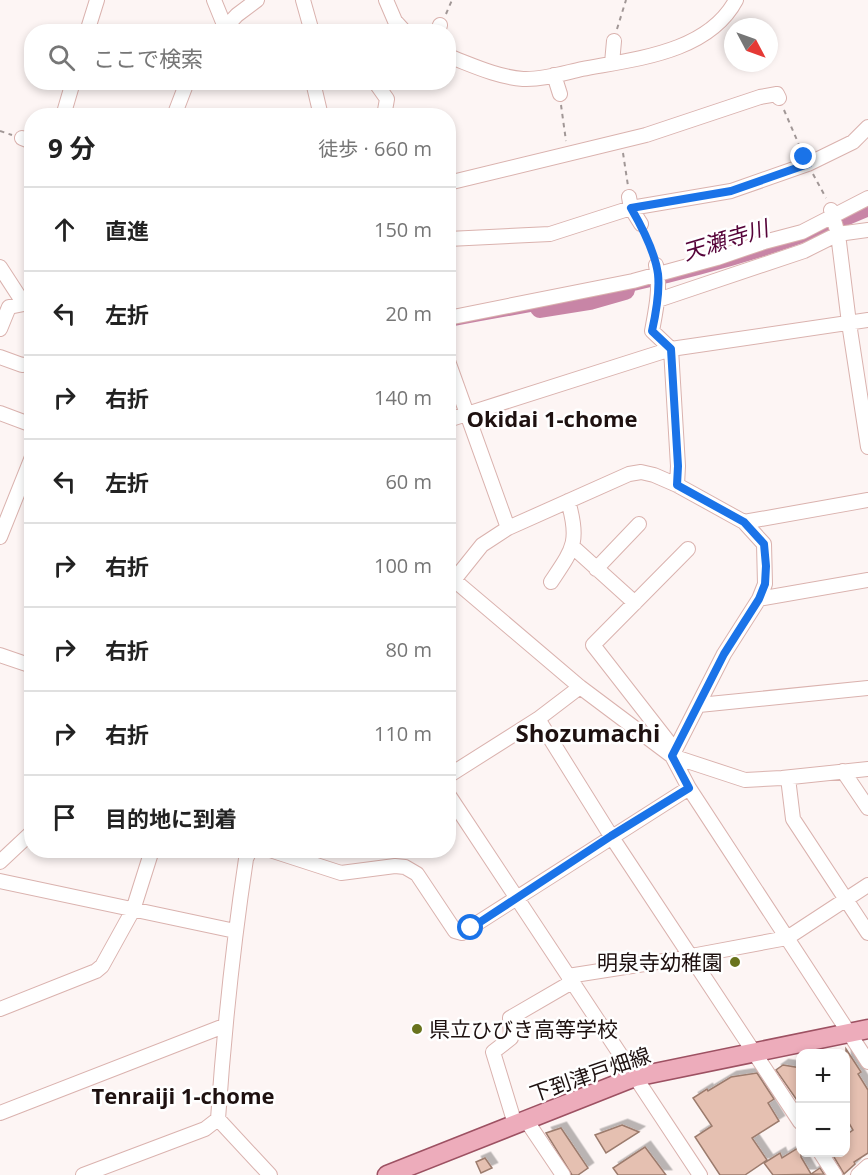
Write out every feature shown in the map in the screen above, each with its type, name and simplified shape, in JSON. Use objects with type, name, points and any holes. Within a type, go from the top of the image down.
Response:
[{"type":"main road","name":"下到津戸畑線","points":[[387,1175],[635,1077],[862,1031]]},
{"type":"street","points":[[89,24],[96,0]]},
{"type":"street","points":[[214,0],[222,24]]},
{"type":"street","points":[[231,24],[257,0]]},
{"type":"street","points":[[303,0],[310,24]]},
{"type":"street","points":[[386,0],[398,24]]},
{"type":"street","points":[[456,59],[500,75],[525,79],[655,54],[690,42],[722,19],[736,0]]},
{"type":"street","points":[[612,63],[614,41]]},
{"type":"street","points":[[555,75],[560,93]]},
{"type":"street","points":[[65,108],[71,90]]},
{"type":"street","points":[[177,108],[184,90]]},
{"type":"street","points":[[315,90],[319,108]]},
{"type":"street","points":[[381,90],[387,99],[385,108]]},
{"type":"street","points":[[456,181],[564,148],[594,149],[623,142],[760,97],[777,94],[779,98]]},
{"type":"street","points":[[456,238],[550,234],[630,203],[731,191],[808,164],[853,142],[868,127]]},
{"type":"street","points":[[456,316],[657,270],[802,232],[832,212],[868,198]]},
{"type":"street","points":[[630,203],[640,224]]},
{"type":"street","points":[[832,212],[838,234],[868,447]]},
{"type":"street","points":[[658,300],[804,251],[838,234],[868,230]]},
{"type":"street","points":[[0,267],[24,298]]},
{"type":"street","points":[[657,270],[658,300],[652,331],[671,349],[678,466],[677,485]]},
{"type":"street","points":[[0,329],[2,314],[9,307],[24,304]]},
{"type":"street","points":[[456,417],[671,349],[868,320]]},
{"type":"street","points":[[0,357],[24,365]]},
{"type":"street","points":[[456,382],[508,528]]},
{"type":"street","points":[[0,413],[24,422]]},
{"type":"street","points":[[456,571],[482,544],[508,528],[629,474],[641,472],[654,475],[744,522],[764,544],[765,584],[759,599],[724,654],[672,756]]},
{"type":"street","points":[[0,537],[5,511],[24,474]]},
{"type":"street","points":[[744,522],[868,500]]},
{"type":"street","points":[[551,582],[575,542],[573,519],[568,501]]},
{"type":"street","points":[[596,569],[639,525]]},
{"type":"street","points":[[573,547],[635,603]]},
{"type":"street","points":[[688,549],[593,645],[667,740],[672,756],[689,788],[787,938],[862,1031],[868,1062]]},
{"type":"street","points":[[759,599],[868,580]]},
{"type":"street","points":[[456,582],[580,687],[672,756],[745,780],[788,778],[868,769]]},
{"type":"street","points":[[0,654],[24,663]]},
{"type":"street","points":[[456,771],[538,719],[580,687]]},
{"type":"street","points":[[699,705],[868,688]]},
{"type":"street","points":[[538,719],[611,836],[796,1115]]},
{"type":"street","points":[[843,771],[868,808]]},
{"type":"street","points":[[788,778],[793,819],[868,933]]},
{"type":"street","points":[[295,858],[341,873],[395,866],[405,867],[417,874],[455,931],[462,933],[689,788]]},
{"type":"street","points":[[456,806],[700,1175]]},
{"type":"street","points":[[0,862],[24,840]]},
{"type":"street","points":[[0,1009],[96,971],[102,966],[133,910],[149,858]]},
{"type":"street","points":[[246,858],[224,1026],[218,1119],[270,1175]]},
{"type":"street","points":[[0,881],[235,931]]},
{"type":"street","points":[[562,1175],[521,1122],[494,1052],[511,1038],[510,1018],[570,979],[787,938],[868,885]]},
{"type":"street","points":[[0,1113],[224,1026]]},
{"type":"street","points":[[83,1175],[205,1129],[218,1119]]},
{"type":"street","points":[[823,1157],[835,1175]]},
{"type":"street","points":[[858,1175],[868,1166]]},
{"type":"path","points":[[441,24],[452,0]]},
{"type":"path","points":[[614,41],[626,0]]},
{"type":"path","points":[[560,93],[564,148]]},
{"type":"path","points":[[779,98],[832,212]]},
{"type":"path","points":[[623,142],[630,203]]},
{"type":"path","points":[[640,224],[657,270]]},
{"type":"shaded area","points":[[868,203],[868,217],[818,238],[714,271],[609,296],[456,326],[456,321],[681,273]]},
{"type":"building","points":[[850,1055],[861,1072],[858,1074],[868,1090],[868,1153],[854,1162],[855,1164],[844,1174],[834,1157],[850,1157],[850,1132],[853,1130],[850,1125]]},
{"type":"building","points":[[783,1065],[796,1067],[796,1099],[776,1070]]},
{"type":"building","points":[[757,1073],[774,1099],[768,1103],[779,1121],[752,1138],[767,1160],[745,1175],[720,1175],[695,1137],[712,1126],[693,1098],[731,1077]]},
{"type":"building","points":[[622,1125],[639,1132],[606,1153],[595,1135]]},
{"type":"building","points":[[561,1128],[588,1168],[578,1175],[572,1175],[546,1133]]},
{"type":"building","points":[[645,1147],[666,1175],[618,1175],[613,1168]]},
{"type":"building","points":[[796,1149],[796,1157],[801,1157],[811,1174],[820,1168],[824,1174],[773,1175],[764,1163],[780,1153],[782,1158]]},
{"type":"building","points":[[485,1158],[492,1168],[481,1173],[476,1162]]},
{"type":"waterway","name":"天瀬寺川","points":[[540,308],[590,300],[625,290]]},
{"type":"place","name":"明泉寺幼稚園","points":[[735,962]]},
{"type":"place","name":"県立ひびき高等学校","points":[[417,1029]]},
{"type":"district","name":"Okidai 1-chome","points":[[552,418]]},
{"type":"district","name":"Shozumachi","points":[[588,732]]},
{"type":"district","name":"Tenraiji 1-chome","points":[[183,1095]]},
{"type":"route","points":[[471,928],[689,788],[672,756],[724,654],[759,599],[765,584],[764,544],[744,522],[677,485],[678,466],[671,349],[652,331],[658,300],[658,275],[640,224],[631,208],[731,191],[808,164],[804,157]]}]
